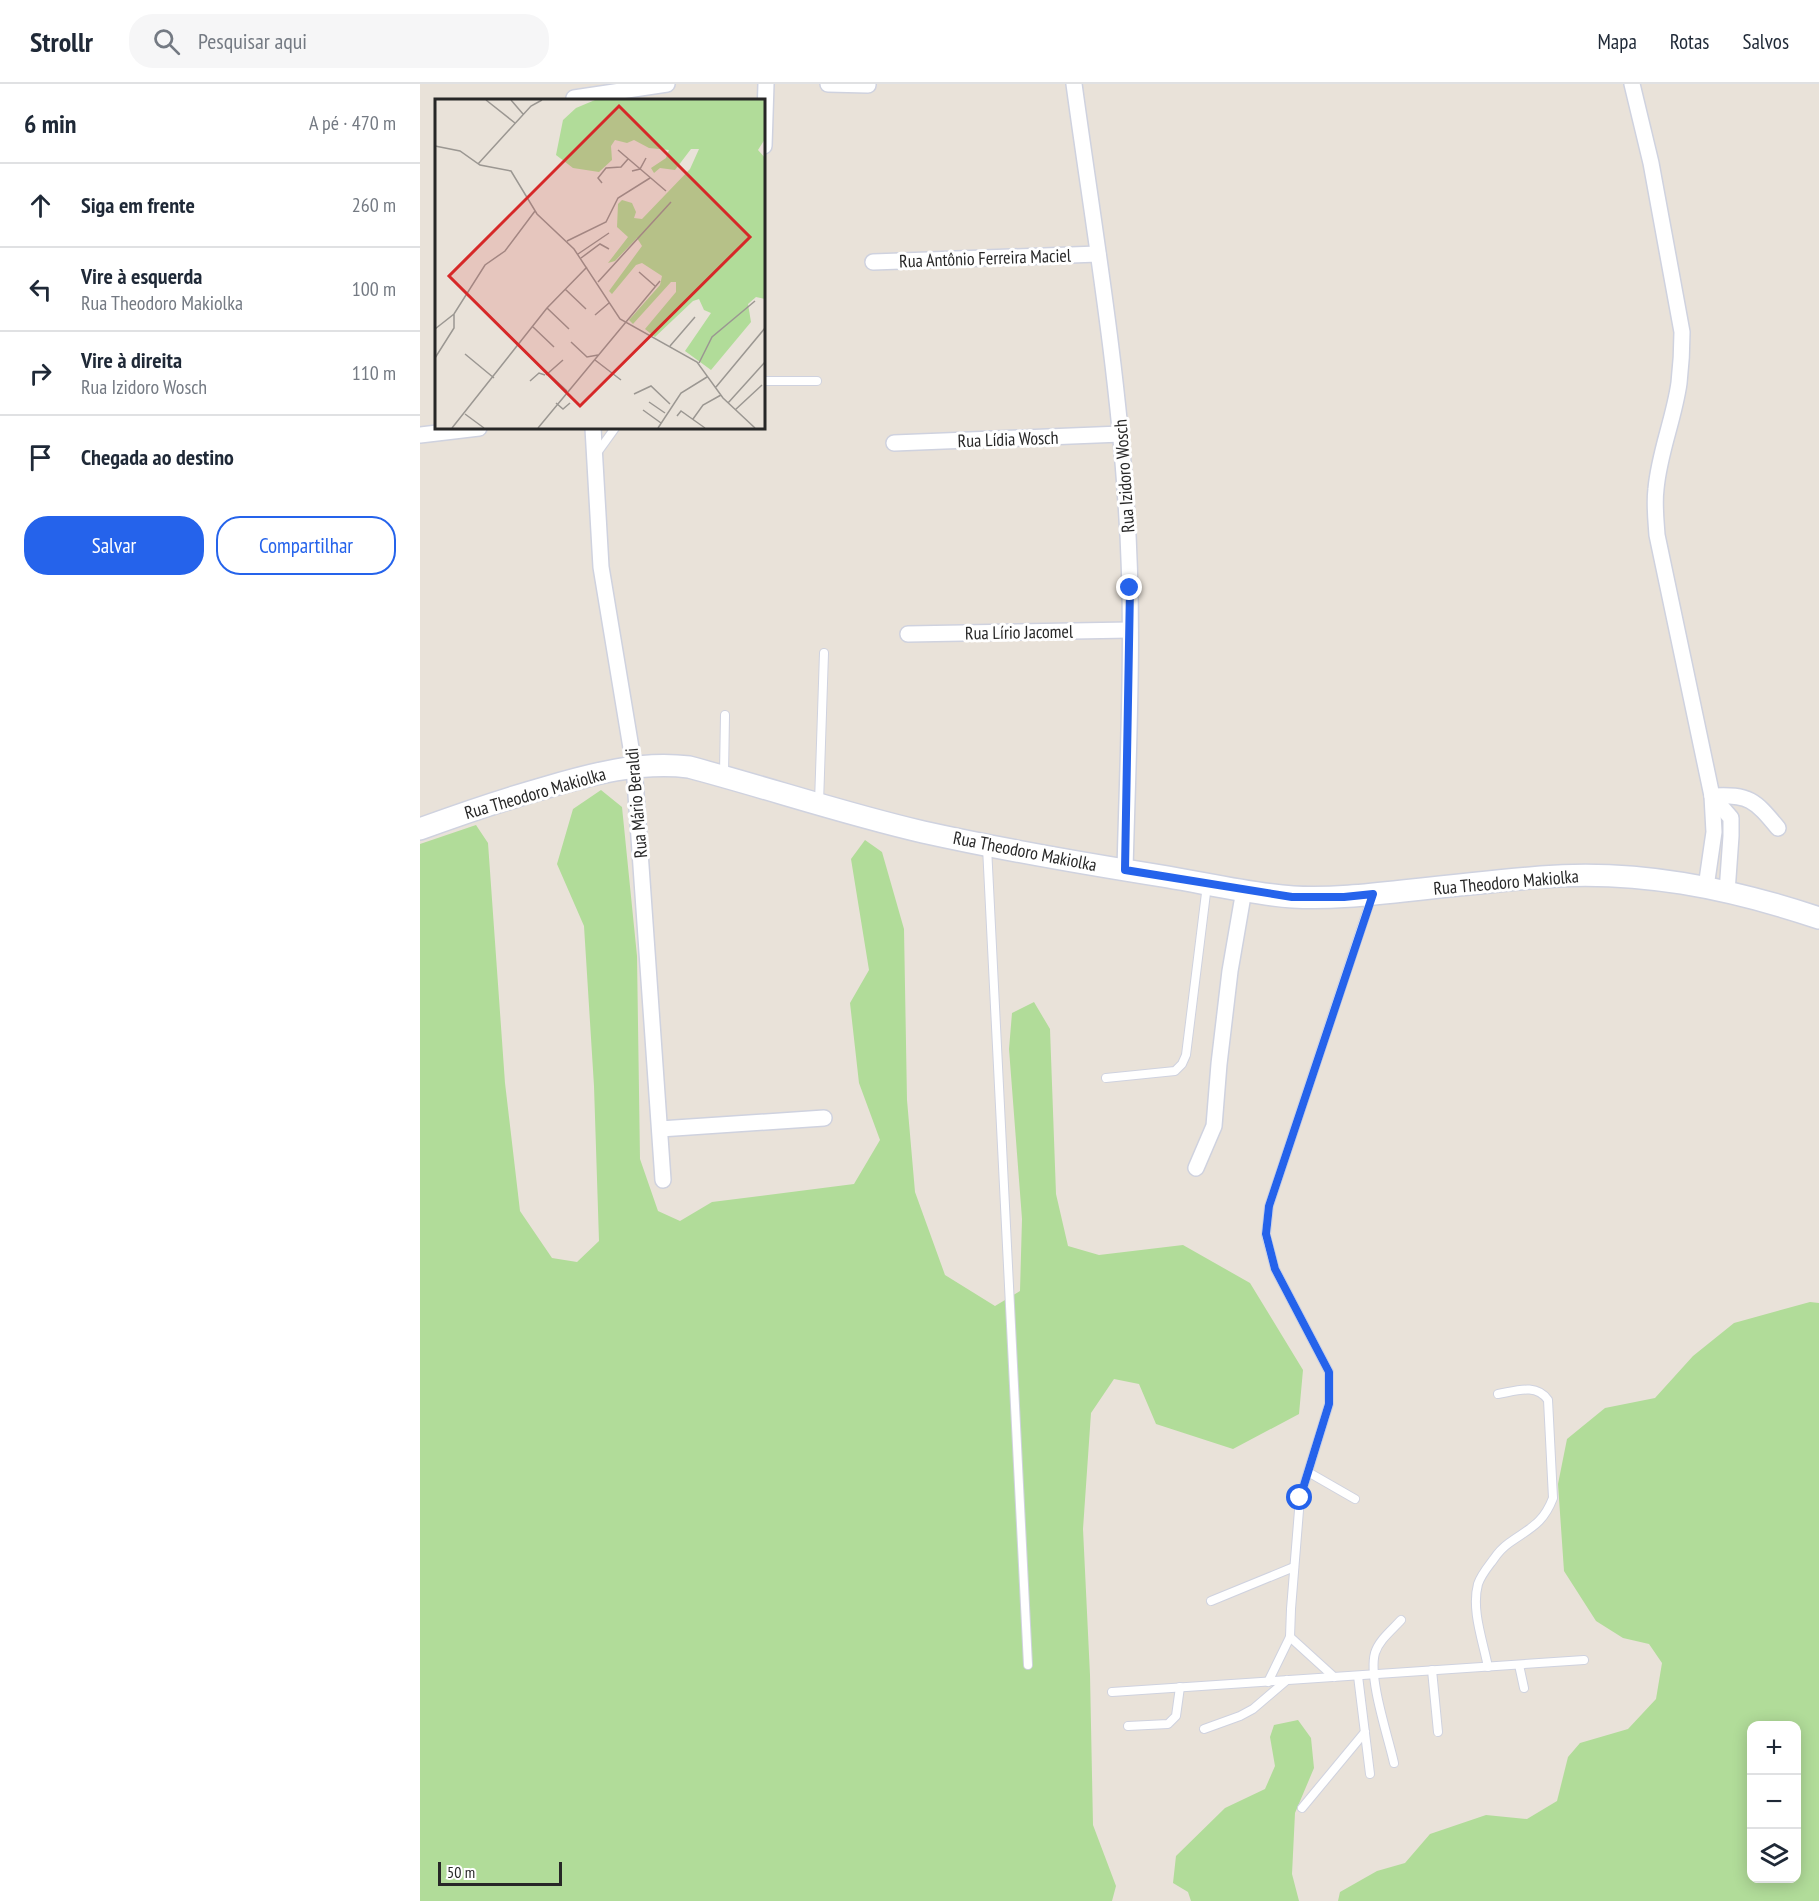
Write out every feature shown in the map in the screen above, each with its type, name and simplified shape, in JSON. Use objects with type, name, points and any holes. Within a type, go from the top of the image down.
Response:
[{"type":"main road","name":"Rua Theodoro Makiolka","points":[[420,829],[490,804],[582,777],[634,766],[672,765],[724,776],[922,831],[987,845],[1292,897],[1317,898],[1373,894],[1581,875],[1653,879],[1706,887],[1819,918]]},
{"type":"street","points":[[574,94],[667,84]]},
{"type":"street","points":[[765,115],[766,84]]},
{"type":"street","points":[[828,84],[868,85]]},
{"type":"street","name":"Rua Izidoro Wosch","points":[[1074,84],[1121,434],[1129,549],[1130,630],[1125,870]]},
{"type":"street","points":[[1632,84],[1651,163],[1682,332],[1679,386],[1656,488],[1655,512],[1657,535],[1712,796],[1714,832],[1706,887]]},
{"type":"street","name":"Rua Antônio Ferreira Maciel","points":[[873,262],[1098,254]]},
{"type":"street","points":[[420,435],[471,429]]},
{"type":"street","name":"Rua Mário Beraldi","points":[[594,429],[604,589],[634,766],[663,1180]]},
{"type":"street","name":"Rua Lídia Wosch","points":[[894,443],[1121,434]]},
{"type":"street","name":"Rua Lírio Jacomel","points":[[908,634],[1130,630]]},
{"type":"street","points":[[1712,796],[1744,797],[1765,811],[1778,828]]},
{"type":"street","points":[[1712,796],[1731,818],[1727,892]]},
{"type":"street","points":[[1196,1168],[1214,1126],[1230,971],[1244,890]]},
{"type":"street","points":[[660,1129],[824,1118]]},
{"type":"lane","points":[[765,381],[817,381]]},
{"type":"lane","points":[[595,456],[614,429]]},
{"type":"lane","points":[[819,804],[824,653]]},
{"type":"lane","points":[[724,776],[725,715]]},
{"type":"lane","points":[[987,845],[1028,1665]]},
{"type":"lane","points":[[1106,1078],[1175,1071],[1182,1065],[1186,1055],[1207,884]]},
{"type":"lane","points":[[1268,1682],[1290,1636],[1300,1498],[1329,1404],[1329,1372],[1275,1269],[1266,1234],[1269,1206],[1373,894]]},
{"type":"lane","points":[[1488,1667],[1476,1607],[1479,1582],[1500,1551],[1528,1532],[1539,1521],[1548,1509],[1552,1498],[1548,1400],[1544,1395],[1531,1389],[1498,1394]]},
{"type":"lane","points":[[1308,1472],[1355,1499]]},
{"type":"lane","points":[[1211,1601],[1294,1567]]},
{"type":"lane","points":[[1394,1763],[1372,1674],[1378,1647],[1401,1620]]},
{"type":"lane","points":[[1290,1636],[1334,1677]]},
{"type":"lane","points":[[1112,1692],[1584,1660]]},
{"type":"lane","points":[[1519,1665],[1524,1688]]},
{"type":"lane","points":[[1432,1671],[1438,1732]]},
{"type":"lane","points":[[1358,1676],[1370,1774]]},
{"type":"lane","points":[[1204,1729],[1253,1709],[1287,1680]]},
{"type":"lane","points":[[1128,1726],[1168,1724],[1176,1716],[1180,1688]]},
{"type":"lane","points":[[1302,1808],[1365,1732]]},
{"type":"green space","points":[[601,790],[622,807],[637,956],[640,1159],[658,1211],[680,1221],[712,1202],[854,1184],[880,1140],[859,1083],[850,1003],[869,970],[851,859],[865,840],[882,852],[904,929],[907,1100],[915,1192],[945,1275],[995,1306],[1020,1291],[1022,1219],[1009,1049],[1012,1013],[1034,1002],[1050,1029],[1056,1194],[1068,1246],[1099,1255],[1183,1245],[1250,1283],[1303,1370],[1299,1414],[1233,1449],[1156,1424],[1139,1384],[1114,1379],[1091,1413],[1083,1529],[1090,1675],[1093,1825],[1116,1886],[1112,1901],[420,1901],[420,844],[476,825],[488,843],[505,1083],[520,1211],[552,1258],[577,1262],[599,1241],[594,1086],[584,926],[557,864],[573,809]]},
{"type":"green space","points":[[1810,1302],[1819,1303],[1819,1901],[1338,1901],[1340,1892],[1377,1871],[1405,1863],[1430,1834],[1486,1815],[1527,1819],[1557,1801],[1568,1757],[1580,1743],[1628,1729],[1656,1699],[1662,1663],[1649,1644],[1623,1638],[1596,1621],[1564,1571],[1558,1484],[1567,1439],[1605,1408],[1655,1398],[1693,1356],[1734,1323]]},
{"type":"green space","points":[[1298,1720],[1311,1738],[1314,1768],[1295,1813],[1292,1874],[1299,1901],[1191,1901],[1188,1892],[1173,1883],[1176,1856],[1225,1808],[1265,1789],[1275,1766],[1270,1737],[1274,1725]]},
{"type":"route","points":[[1130,588],[1125,870],[1292,897],[1344,897],[1373,894],[1269,1206],[1266,1234],[1275,1269],[1329,1372],[1329,1404],[1300,1498]]}]
